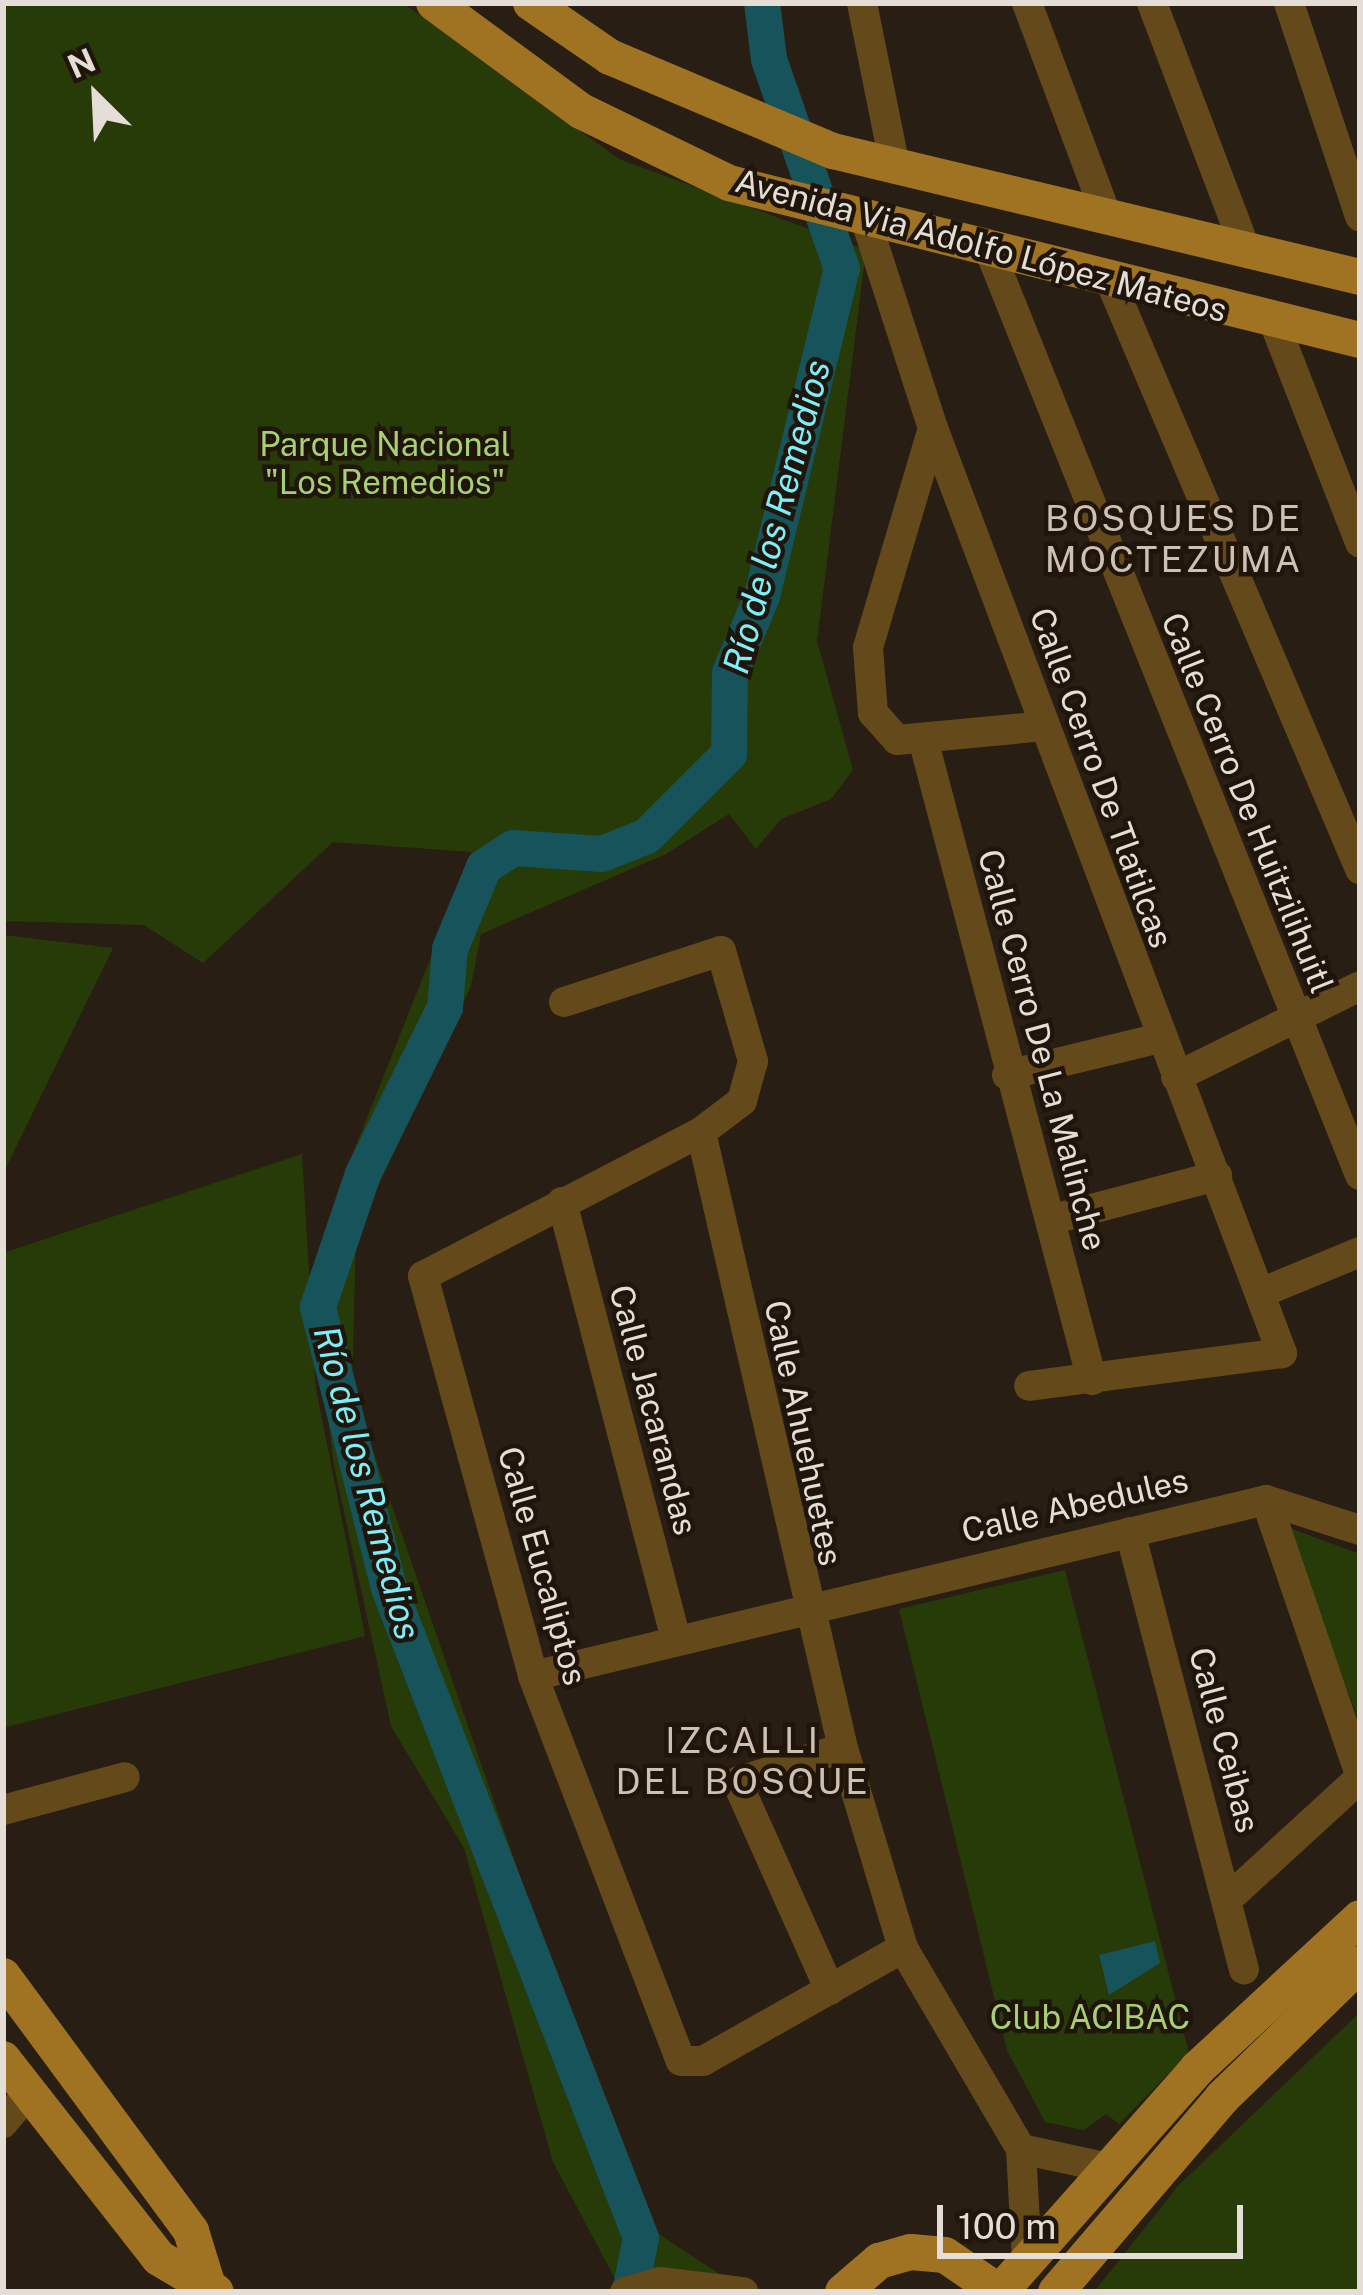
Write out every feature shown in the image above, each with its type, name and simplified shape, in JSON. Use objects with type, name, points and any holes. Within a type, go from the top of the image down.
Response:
[{"type":"main road","name":"Avenida Via Adolfo López Mateos","points":[[434,3],[580,111],[729,183],[853,220],[1360,340]]},
{"type":"main road","name":"Avenida Via Adolfo López Mateos","points":[[531,3],[610,58],[740,120],[832,151],[1360,277]]},
{"type":"main road","points":[[843,2292],[879,2261],[911,2252],[976,2269],[999,2292],[1104,2167],[1360,1918]]},
{"type":"main road","points":[[1059,2288],[1222,2098],[1360,1964]]},
{"type":"main road","points":[[3,1976],[191,2230],[205,2289]]},
{"type":"main road","points":[[3,2059],[159,2258],[205,2289]]},
{"type":"main road","points":[[1059,2288],[1119,2197],[1104,2167]]},
{"type":"street","points":[[862,3],[895,166]]},
{"type":"street","points":[[1027,3],[1107,217]]},
{"type":"street","points":[[1152,3],[1246,251]]},
{"type":"street","points":[[1289,3],[1360,216]]},
{"type":"street","name":"Calle Cerro De Tlatilcas","points":[[853,220],[1160,1038],[1263,1292],[1282,1353],[1092,1380]]},
{"type":"street","name":"Calle Cerro De Huitzilihuitl","points":[[991,254],[1360,1175]]},
{"type":"street","points":[[1112,283],[1360,868]]},
{"type":"street","points":[[1274,322],[1360,543]]},
{"type":"street","points":[[933,428],[868,648],[882,733],[923,739],[1044,726]]},
{"type":"street","name":"Calle Cerro De La Malinche","points":[[923,739],[1006,1075],[1092,1380]]},
{"type":"street","name":"Calle Eucaliptos","points":[[564,1002],[721,951],[752,1082],[701,1132],[423,1276],[533,1676],[681,2061],[704,2061],[903,1948]]},
{"type":"street","points":[[1176,1077],[1360,986]]},
{"type":"street","points":[[1006,1075],[1160,1038]]},
{"type":"street","name":"Calle Ahuehuetes","points":[[701,1132],[803,1604],[843,1748],[903,1948],[1021,2150],[1027,2261]]},
{"type":"street","points":[[1050,1220],[1216,1176]]},
{"type":"street","name":"Calle Jacarandas","points":[[562,1202],[675,1636]]},
{"type":"street","points":[[1263,1292],[1360,1252]]},
{"type":"street","points":[[1029,1386],[1092,1380]]},
{"type":"street","points":[[1265,1500],[1360,1530]]},
{"type":"street","points":[[1230,1897],[1360,1776],[1265,1500]]},
{"type":"street","name":"Calle Abedules","points":[[533,1676],[803,1604],[1265,1500]]},
{"type":"street","name":"Calle Ceibas","points":[[1130,1532],[1230,1897],[1244,1969]]},
{"type":"street","points":[[830,1990],[737,1782],[843,1748]]},
{"type":"street","points":[[3,1810],[125,1777]]},
{"type":"street","points":[[3,2122],[29,2092]]},
{"type":"street","points":[[1021,2150],[1104,2167]]},
{"type":"street","points":[[644,2286],[732,2290]]},
{"type":"green space","name":"Parque Nacional \"Los Remedios\"","points":[[3,3],[403,3],[619,159],[866,250],[817,641],[853,770],[831,799],[781,819],[756,849],[729,814],[666,854],[481,934],[471,986],[356,1234],[352,1390],[590,2079],[657,2233],[747,2292],[622,2292],[553,2162],[464,1848],[391,1726],[334,1466],[313,1292],[339,1188],[449,912],[499,854],[333,842],[203,963],[144,925],[3,921]]},
{"type":"green space","points":[[3,935],[113,948],[3,1174]]},
{"type":"green space","points":[[302,1154],[316,1389],[365,1636],[3,1728],[3,1253]]},
{"type":"green space","points":[[1287,1527],[1360,1554],[1360,1724]]},
{"type":"green space","name":"Club ACIBAC","points":[[1065,1570],[1189,2053],[1119,2124],[1106,2114],[1084,2130],[1045,2122],[1007,2050],[899,1609]]},
{"type":"green space","points":[[1360,2012],[1360,2292],[1094,2292],[1178,2186]]},
{"type":"water","points":[[1155,1941],[1160,1963],[1109,1995],[1099,1955]]},
{"type":"waterway","name":"Río de los Remedios","points":[[630,2292],[641,2238],[389,1588],[318,1307],[363,1174],[445,1007],[450,949],[484,867],[513,848],[602,854],[647,836],[729,754],[730,673],[762,596],[842,269],[769,59],[762,3]]},
{"type":"district","name":"BOSQUES DE MOCTEZUMA","points":[[1174,538]]},
{"type":"district","name":"IZCALLI DEL BOSQUE","points":[[743,1760]]}]
